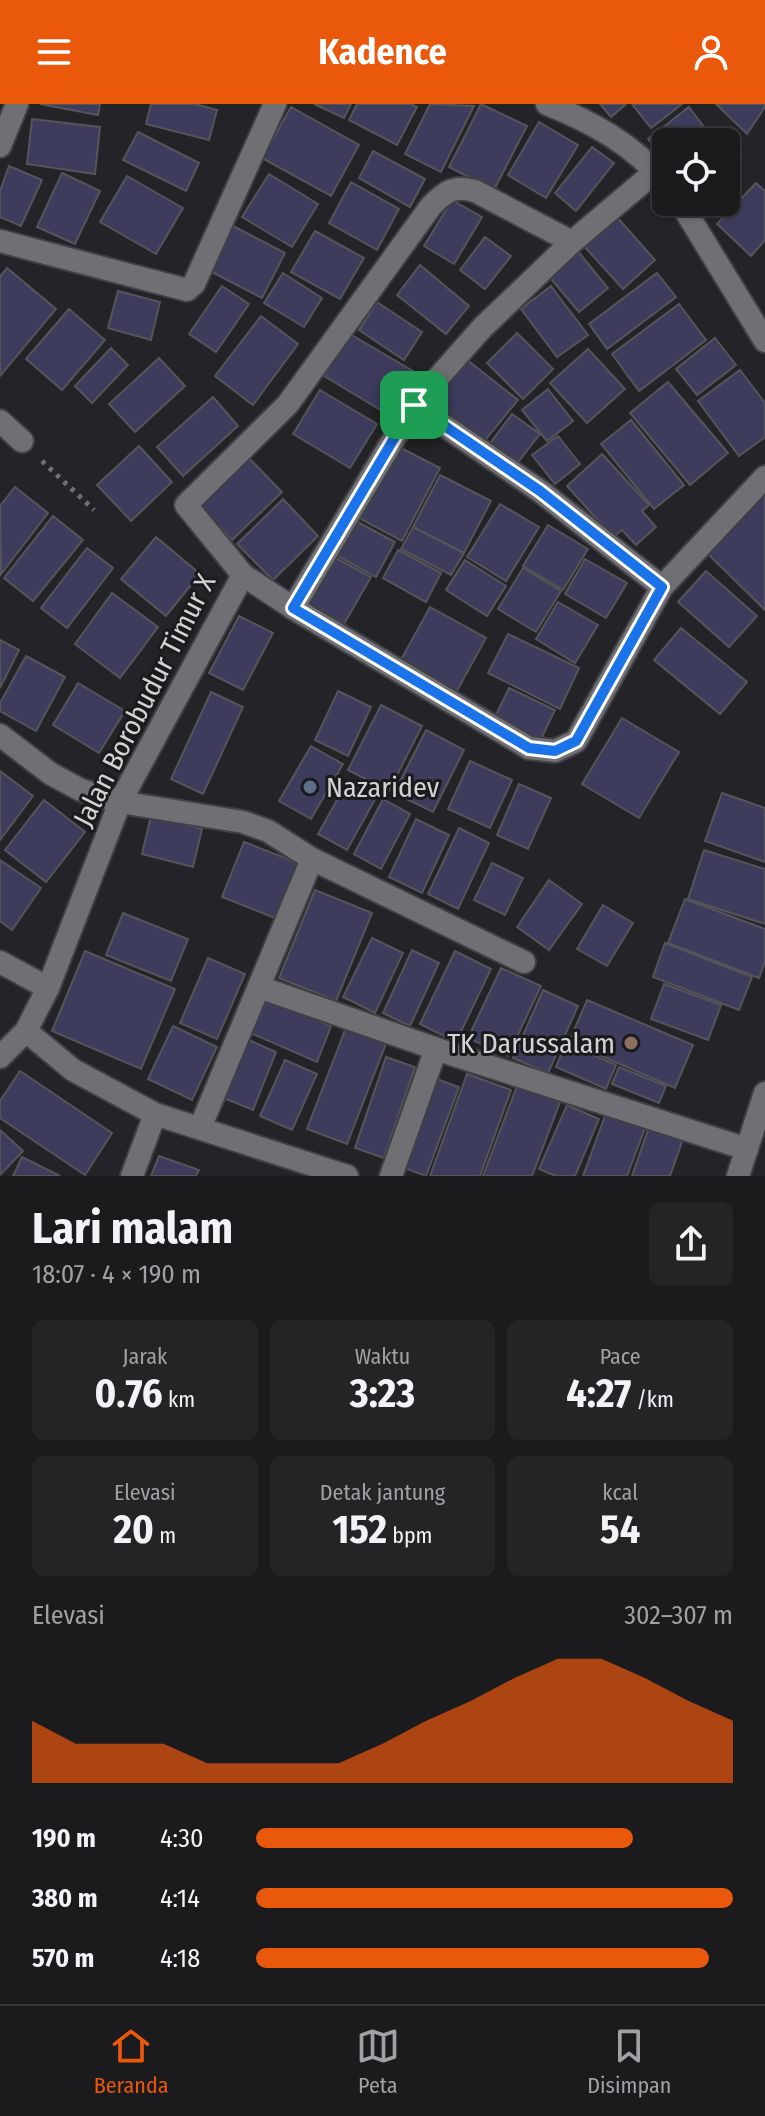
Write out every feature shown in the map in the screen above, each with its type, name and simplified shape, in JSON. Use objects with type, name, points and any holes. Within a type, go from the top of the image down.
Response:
[{"type":"street","points":[[0,146],[17,104]]},
{"type":"street","points":[[0,241],[187,290],[194,284],[275,104]]},
{"type":"street","points":[[547,104],[596,123],[624,142],[652,168]]},
{"type":"street","points":[[293,608],[414,405],[482,328],[572,242],[652,184]]},
{"type":"street","points":[[572,242],[475,191],[461,187],[446,190],[288,404],[186,505],[243,575],[529,748],[555,751],[576,741],[662,587],[765,477]]},
{"type":"street","points":[[689,216],[765,341]]},
{"type":"street","points":[[414,405],[540,491],[662,587]]},
{"type":"street","points":[[0,421],[22,441]]},
{"type":"street","name":"Jalan Borobudur Timur X","points":[[0,1057],[26,1031],[48,988],[120,802],[243,575]]},
{"type":"street","points":[[0,735],[51,774],[81,790],[120,802],[243,822],[268,831],[312,859],[524,962]]},
{"type":"street","points":[[200,1128],[312,859]]},
{"type":"street","points":[[0,962],[48,988]]},
{"type":"street","points":[[259,987],[436,1049],[747,1149]]},
{"type":"street","points":[[26,1031],[73,1070],[155,1114],[347,1176]]},
{"type":"street","points":[[391,1176],[436,1049]]},
{"type":"street","points":[[738,1176],[765,1093]]},
{"type":"street","points":[[132,1176],[155,1114]]},
{"type":"path","points":[[22,441],[94,510]]},
{"type":"building","points":[[40,104],[100,104],[98,115]]},
{"type":"building","points":[[151,104],[195,104],[217,110],[209,140],[146,124]]},
{"type":"building","points":[[314,104],[351,104],[344,118]]},
{"type":"building","points":[[357,104],[411,104],[417,107],[397,145],[349,120]]},
{"type":"building","points":[[430,104],[474,106],[441,172],[405,154]]},
{"type":"building","points":[[481,104],[527,126],[494,190],[449,167]]},
{"type":"building","points":[[600,104],[626,104],[611,117]]},
{"type":"building","points":[[632,104],[682,104],[651,128]]},
{"type":"building","points":[[716,104],[765,104],[765,107],[747,134]]},
{"type":"building","points":[[291,107],[359,145],[331,196],[262,158]]},
{"type":"building","points":[[689,107],[704,127],[703,128],[662,128]]},
{"type":"building","points":[[32,119],[100,127],[95,174],[27,164]]},
{"type":"building","points":[[539,122],[578,145],[546,198],[508,175]]},
{"type":"building","points":[[138,132],[199,163],[186,191],[123,160]]},
{"type":"building","points":[[592,147],[614,163],[576,211],[555,193]]},
{"type":"building","points":[[373,151],[425,179],[410,207],[359,178]]},
{"type":"building","points":[[9,166],[42,180],[21,226],[0,217],[0,191]]},
{"type":"building","points":[[62,173],[100,191],[75,244],[37,227]]},
{"type":"building","points":[[269,174],[318,204],[292,247],[242,217]]},
{"type":"building","points":[[127,176],[183,208],[156,254],[100,222]]},
{"type":"building","points":[[351,182],[399,209],[377,250],[329,223]]},
{"type":"building","points":[[756,183],[765,191],[765,240],[751,256],[717,224],[725,216],[740,216],[740,200]]},
{"type":"building","points":[[452,200],[482,217],[454,264],[424,246]]},
{"type":"building","points":[[616,216],[655,260],[623,289],[583,245]]},
{"type":"building","points":[[231,225],[285,253],[262,298],[208,270]]},
{"type":"building","points":[[315,231],[364,258],[340,299],[291,272]]},
{"type":"building","points":[[485,237],[511,256],[485,289],[460,270]]},
{"type":"building","points":[[576,249],[608,288],[579,312],[547,274]]},
{"type":"building","points":[[420,265],[469,306],[446,334],[397,295]]},
{"type":"building","points":[[7,268],[56,309],[0,376],[0,277]]},
{"type":"building","points":[[283,273],[322,298],[304,327],[264,303]]},
{"type":"building","points":[[657,273],[676,297],[607,349],[589,324]]},
{"type":"building","points":[[222,286],[249,304],[216,352],[189,334]]},
{"type":"building","points":[[551,286],[588,335],[557,357],[521,309]]},
{"type":"building","points":[[118,291],[160,302],[151,340],[108,328]]},
{"type":"building","points":[[377,302],[422,332],[404,360],[359,330]]},
{"type":"building","points":[[679,304],[706,340],[639,391],[612,354]]},
{"type":"building","points":[[69,309],[105,340],[62,390],[26,359]]},
{"type":"building","points":[[261,316],[298,344],[253,405],[215,376]]},
{"type":"building","points":[[517,333],[553,369],[523,399],[487,363]]},
{"type":"building","points":[[350,334],[413,371],[387,414],[324,376]]},
{"type":"building","points":[[715,338],[736,365],[697,395],[676,369]]},
{"type":"building","points":[[111,348],[128,365],[92,403],[75,386]]},
{"type":"building","points":[[588,349],[625,389],[587,423],[550,383]]},
{"type":"building","points":[[461,355],[518,400],[482,444],[426,399]]},
{"type":"building","points":[[159,358],[185,386],[135,432],[109,404]]},
{"type":"building","points":[[740,370],[765,403],[765,437],[739,456],[698,401]]},
{"type":"building","points":[[668,382],[728,453],[690,485],[630,413]]},
{"type":"building","points":[[548,389],[573,421],[547,441],[522,410]]},
{"type":"building","points":[[320,390],[377,424],[350,468],[293,434]]},
{"type":"building","points":[[213,397],[238,426],[183,476],[157,447]]},
{"type":"building","points":[[512,414],[540,434],[515,466],[488,446]]},
{"type":"building","points":[[631,420],[684,485],[654,509],[601,444]]},
{"type":"building","points":[[558,436],[580,464],[555,484],[532,455]]},
{"type":"building","points":[[139,446],[172,482],[131,521],[97,485]]},
{"type":"building","points":[[397,446],[440,468],[402,541],[359,518]]},
{"type":"building","points":[[243,452],[282,492],[232,540],[193,500]]},
{"type":"building","points":[[602,454],[649,505],[642,511],[656,527],[636,545],[622,530],[613,537],[567,486]]},
{"type":"building","points":[[440,475],[491,501],[464,553],[413,527]]},
{"type":"building","points":[[15,487],[48,513],[1,574],[0,506]]},
{"type":"building","points":[[765,494],[765,610],[706,552]]},
{"type":"building","points":[[283,499],[318,536],[273,580],[237,544]]},
{"type":"building","points":[[500,504],[539,527],[506,581],[467,557]]},
{"type":"building","points":[[53,516],[83,540],[33,601],[4,578]]},
{"type":"building","points":[[350,518],[395,542],[376,577],[331,552]]},
{"type":"building","points":[[548,525],[588,549],[563,590],[523,566]]},
{"type":"building","points":[[413,527],[464,553],[451,575],[401,549]]},
{"type":"building","points":[[156,537],[200,574],[166,616],[121,579]]},
{"type":"building","points":[[87,548],[113,568],[67,628],[41,608]]},
{"type":"building","points":[[398,550],[441,573],[426,602],[383,578]]},
{"type":"building","points":[[327,553],[371,577],[340,631],[297,607]]},
{"type":"building","points":[[585,559],[627,583],[606,618],[565,594]]},
{"type":"building","points":[[465,560],[506,586],[487,616],[446,590]]},
{"type":"building","points":[[523,568],[561,591],[536,632],[498,609]]},
{"type":"building","points":[[706,571],[757,616],[729,647],[678,602]]},
{"type":"building","points":[[112,593],[158,627],[120,678],[75,644]]},
{"type":"building","points":[[558,602],[598,625],[575,663],[536,639]]},
{"type":"building","points":[[430,607],[486,638],[453,698],[397,667]]},
{"type":"building","points":[[239,616],[273,633],[243,690],[209,673]]},
{"type":"building","points":[[681,628],[747,682],[720,714],[654,660]]},
{"type":"building","points":[[508,634],[579,668],[560,709],[488,673]]},
{"type":"building","points":[[0,640],[19,650],[0,688]]},
{"type":"building","points":[[26,656],[65,677],[36,731],[0,711],[0,703]]},
{"type":"building","points":[[78,683],[125,711],[99,753],[53,725]]},
{"type":"building","points":[[509,688],[555,710],[540,741],[494,719]]},
{"type":"building","points":[[338,691],[371,707],[348,756],[315,740]]},
{"type":"building","points":[[211,692],[243,707],[203,794],[171,779]]},
{"type":"building","points":[[381,705],[422,726],[389,791],[348,770]]},
{"type":"building","points":[[622,718],[679,752],[639,818],[582,784]]},
{"type":"building","points":[[426,730],[464,750],[433,812],[394,793]]},
{"type":"building","points":[[311,746],[343,764],[311,819],[279,801]]},
{"type":"building","points":[[470,761],[512,780],[490,828],[448,809]]},
{"type":"building","points":[[0,771],[33,796],[0,840]]},
{"type":"building","points":[[348,780],[377,796],[347,850],[318,834]]},
{"type":"building","points":[[519,784],[551,798],[528,849],[497,835]]},
{"type":"building","points":[[722,793],[765,808],[765,862],[705,841]]},
{"type":"building","points":[[383,799],[410,814],[381,869],[354,854]]},
{"type":"building","points":[[44,800],[85,832],[46,882],[5,850]]},
{"type":"building","points":[[151,816],[202,829],[193,867],[142,854]]},
{"type":"building","points":[[416,819],[449,835],[422,893],[389,877]]},
{"type":"building","points":[[459,828],[489,843],[458,909],[428,894]]},
{"type":"building","points":[[244,842],[298,863],[275,918],[222,897]]},
{"type":"building","points":[[704,850],[765,869],[765,924],[688,899]]},
{"type":"building","points":[[0,860],[41,888],[12,930],[0,921]]},
{"type":"building","points":[[492,863],[523,878],[505,915],[474,900]]},
{"type":"building","points":[[549,880],[582,904],[549,950],[517,927]]},
{"type":"building","points":[[315,890],[372,913],[336,1001],[279,978]]},
{"type":"building","points":[[685,899],[765,929],[765,962],[759,978],[668,943]]},
{"type":"building","points":[[603,905],[633,923],[607,966],[577,949]]},
{"type":"building","points":[[123,913],[188,939],[171,981],[106,955]]},
{"type":"building","points":[[372,938],[403,953],[375,1013],[343,997]]},
{"type":"building","points":[[665,943],[752,977],[739,1010],[653,977]]},
{"type":"building","points":[[412,950],[439,963],[410,1026],[383,1013]]},
{"type":"building","points":[[85,951],[175,989],[141,1069],[52,1031]]},
{"type":"building","points":[[455,951],[491,969],[456,1042],[420,1024]]},
{"type":"building","points":[[208,958],[245,974],[217,1039],[180,1023]]},
{"type":"building","points":[[501,968],[541,986],[508,1056],[468,1038]]},
{"type":"building","points":[[664,984],[721,1005],[708,1040],[651,1019]]},
{"type":"building","points":[[543,990],[578,1006],[548,1073],[513,1058]]},
{"type":"building","points":[[261,996],[331,1026],[317,1062],[246,1031]]},
{"type":"building","name":"TK Darussalam","points":[[587,1000],[693,1045],[675,1088],[569,1042]]},
{"type":"building","points":[[347,1025],[387,1041],[347,1144],[307,1129]]},
{"type":"building","points":[[173,1026],[217,1047],[192,1100],[148,1079]]},
{"type":"building","points":[[240,1036],[276,1052],[253,1110],[216,1095]]},
{"type":"building","points":[[566,1043],[616,1065],[606,1089],[556,1067]]},
{"type":"building","points":[[386,1057],[415,1067],[384,1158],[355,1148]]},
{"type":"building","points":[[285,1060],[317,1074],[292,1130],[260,1116]]},
{"type":"building","points":[[619,1067],[666,1086],[659,1103],[612,1084]]},
{"type":"building","points":[[20,1071],[112,1133],[85,1175],[0,1118],[0,1101]]},
{"type":"building","points":[[467,1074],[511,1090],[480,1176],[430,1176]]},
{"type":"building","points":[[434,1078],[459,1087],[426,1176],[402,1167]]},
{"type":"building","points":[[517,1086],[560,1102],[532,1176],[483,1176]]},
{"type":"building","points":[[567,1105],[599,1119],[575,1176],[556,1176],[539,1169]]},
{"type":"building","points":[[606,1113],[645,1128],[627,1176],[583,1176]]},
{"type":"building","points":[[649,1127],[683,1139],[670,1176],[632,1176]]},
{"type":"building","points":[[0,1130],[23,1151],[0,1175]]},
{"type":"building","points":[[159,1156],[199,1170],[196,1176],[151,1176]]},
{"type":"building","points":[[22,1157],[60,1176],[13,1176]]},
{"type":"place","name":"Nazaridev","points":[[310,787]]},
{"type":"place","name":"TK Darussalam","points":[[631,1043]]},
{"type":"route","points":[[414,405],[540,491],[662,587],[576,741],[555,751],[529,748],[293,608],[414,405]]}]
